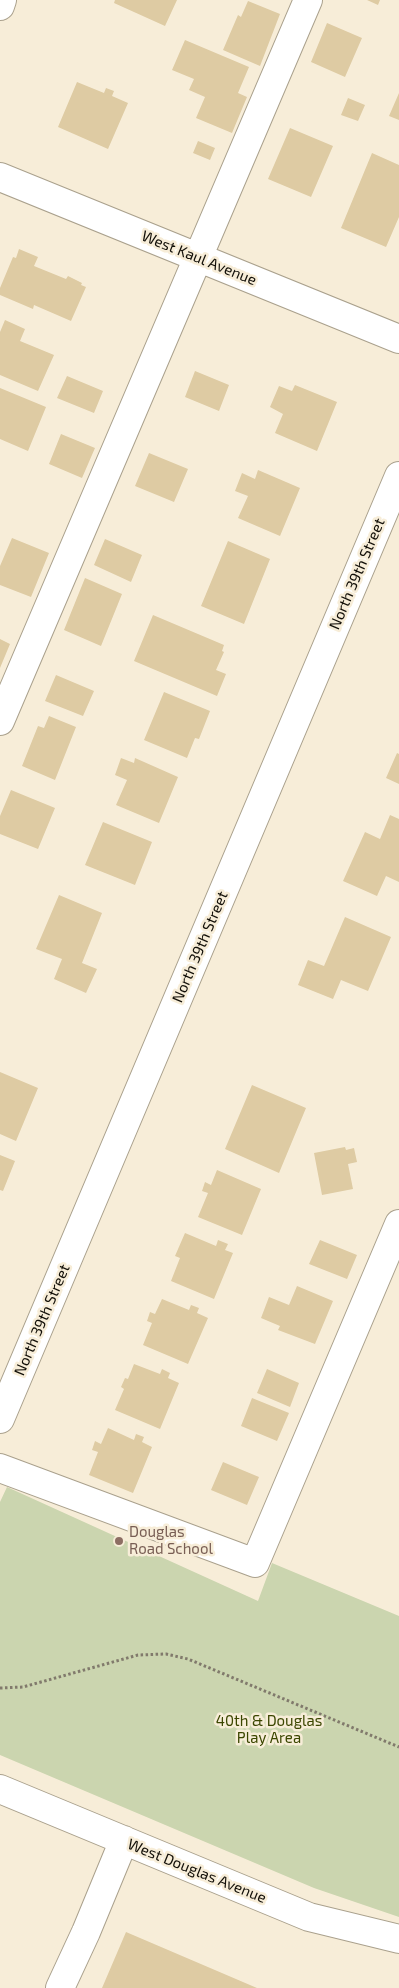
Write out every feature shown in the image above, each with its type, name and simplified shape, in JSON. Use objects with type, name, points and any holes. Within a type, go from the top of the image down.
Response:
[{"type":"street","points":[[0,6],[2,0]]},
{"type":"street","points":[[0,721],[196,257],[308,0]]},
{"type":"street","name":"West Kaul Avenue","points":[[0,177],[399,339]]},
{"type":"street","name":"North 39th Street","points":[[0,1419],[399,476]]},
{"type":"street","points":[[0,1468],[255,1563],[399,1224]]},
{"type":"street","name":"West Douglas Avenue","points":[[0,1789],[309,1917],[399,1939]]},
{"type":"street","points":[[60,1988],[86,1932],[124,1840]]},
{"type":"path","points":[[0,1688],[23,1687],[138,1655],[166,1654],[188,1659],[399,1747]]},
{"type":"green space","name":"40th & Douglas Play Area","points":[[7,1487],[258,1601],[272,1563],[399,1616],[399,1917],[314,1888],[0,1755],[0,1502]]},
{"type":"building","points":[[115,0],[177,0],[165,26],[114,3]]},
{"type":"building","points":[[367,0],[380,0],[378,5]]},
{"type":"building","points":[[248,1],[280,14],[260,66],[223,50],[238,15],[241,17]]},
{"type":"building","points":[[327,23],[362,38],[345,77],[311,62]]},
{"type":"building","points":[[185,40],[249,67],[238,93],[247,97],[232,133],[196,118],[205,97],[189,90],[194,79],[172,70]]},
{"type":"building","points":[[77,82],[104,93],[106,88],[114,91],[112,96],[128,103],[108,149],[58,127]]},
{"type":"building","points":[[399,93],[399,120],[389,116]]},
{"type":"building","points":[[348,98],[365,105],[358,121],[341,115]]},
{"type":"building","points":[[290,128],[333,146],[311,197],[268,179]]},
{"type":"building","points":[[198,141],[215,148],[210,160],[193,153]]},
{"type":"building","points":[[372,153],[399,165],[399,217],[386,247],[341,228]]},
{"type":"building","points":[[19,249],[38,257],[34,266],[66,279],[68,276],[86,287],[71,321],[34,305],[33,309],[0,295],[0,288],[13,257],[16,258]]},
{"type":"building","points":[[5,320],[25,329],[20,341],[54,355],[38,391],[0,375],[0,332]]},
{"type":"building","points":[[195,371],[229,385],[219,411],[185,397]]},
{"type":"building","points":[[67,376],[103,391],[94,413],[57,398]]},
{"type":"building","points":[[295,385],[337,402],[317,451],[275,433],[283,414],[270,407],[279,386],[292,391]]},
{"type":"building","points":[[0,388],[46,407],[28,451],[0,439]]},
{"type":"building","points":[[61,434],[95,448],[82,478],[49,464]]},
{"type":"building","points":[[149,453],[188,469],[174,502],[135,486]]},
{"type":"building","points":[[258,470],[300,488],[280,536],[238,518],[248,496],[235,491],[242,473],[255,479]]},
{"type":"building","points":[[12,538],[49,553],[31,597],[0,585],[0,566]]},
{"type":"building","points":[[105,539],[142,555],[131,582],[94,565]]},
{"type":"building","points":[[228,541],[270,559],[244,624],[201,606]]},
{"type":"building","points":[[85,578],[122,594],[101,646],[64,630]]},
{"type":"building","points":[[153,615],[224,645],[222,651],[224,652],[216,670],[226,674],[217,696],[134,661]]},
{"type":"building","points":[[0,639],[10,644],[0,668]]},
{"type":"building","points":[[56,675],[94,691],[83,716],[45,701]]},
{"type":"building","points":[[164,692],[210,711],[199,739],[195,738],[187,758],[144,740]]},
{"type":"building","points":[[49,716],[76,727],[55,780],[22,766],[38,726],[44,728]]},
{"type":"building","points":[[397,753],[399,754],[399,784],[386,778]]},
{"type":"building","points":[[121,758],[134,763],[135,758],[178,777],[159,823],[116,805],[127,780],[115,775]]},
{"type":"building","points":[[11,790],[55,808],[38,849],[0,834],[0,816]]},
{"type":"building","points":[[390,815],[399,819],[399,882],[386,876],[377,896],[343,881],[365,832],[380,839]]},
{"type":"building","points":[[103,822],[152,842],[135,885],[85,865]]},
{"type":"building","points":[[59,895],[102,913],[82,963],[97,969],[86,993],[54,979],[62,959],[36,949]]},
{"type":"building","points":[[345,917],[391,937],[368,991],[341,980],[333,999],[298,985],[308,960],[324,966]]},
{"type":"building","points":[[0,1072],[38,1088],[16,1141],[0,1134]]},
{"type":"building","points":[[252,1085],[306,1108],[279,1173],[225,1149]]},
{"type":"building","points":[[345,1147],[346,1150],[354,1148],[357,1162],[348,1164],[353,1189],[322,1195],[314,1153]]},
{"type":"building","points":[[0,1155],[15,1161],[3,1191],[0,1190]]},
{"type":"building","points":[[217,1170],[261,1189],[242,1235],[198,1217],[208,1193],[202,1191],[205,1182],[211,1185]]},
{"type":"building","points":[[185,1233],[216,1246],[218,1240],[228,1244],[225,1250],[233,1253],[214,1299],[171,1281],[180,1258],[175,1256]]},
{"type":"building","points":[[320,1240],[357,1255],[347,1279],[309,1264]]},
{"type":"building","points":[[297,1286],[333,1301],[315,1344],[278,1330],[280,1326],[261,1318],[269,1297],[289,1305]]},
{"type":"building","points":[[162,1299],[189,1310],[191,1305],[199,1308],[197,1313],[208,1318],[188,1364],[143,1345],[152,1323],[147,1321],[150,1312],[155,1314]]},
{"type":"building","points":[[134,1364],[160,1374],[162,1369],[170,1373],[168,1378],[179,1383],[160,1429],[115,1410],[124,1389],[121,1387],[125,1378],[128,1379]]},
{"type":"building","points":[[267,1369],[299,1383],[290,1407],[257,1393]]},
{"type":"building","points":[[252,1398],[289,1413],[277,1441],[241,1426]]},
{"type":"building","points":[[108,1428],[134,1440],[136,1434],[144,1437],[142,1442],[152,1447],[133,1493],[89,1475],[98,1452],[92,1450],[95,1441],[101,1444]]},
{"type":"building","points":[[223,1462],[259,1477],[247,1505],[211,1490]]},
{"type":"building","points":[[126,1932],[257,1988],[102,1988]]},
{"type":"place","name":"Douglas Road School","points":[[119,1541]]}]
